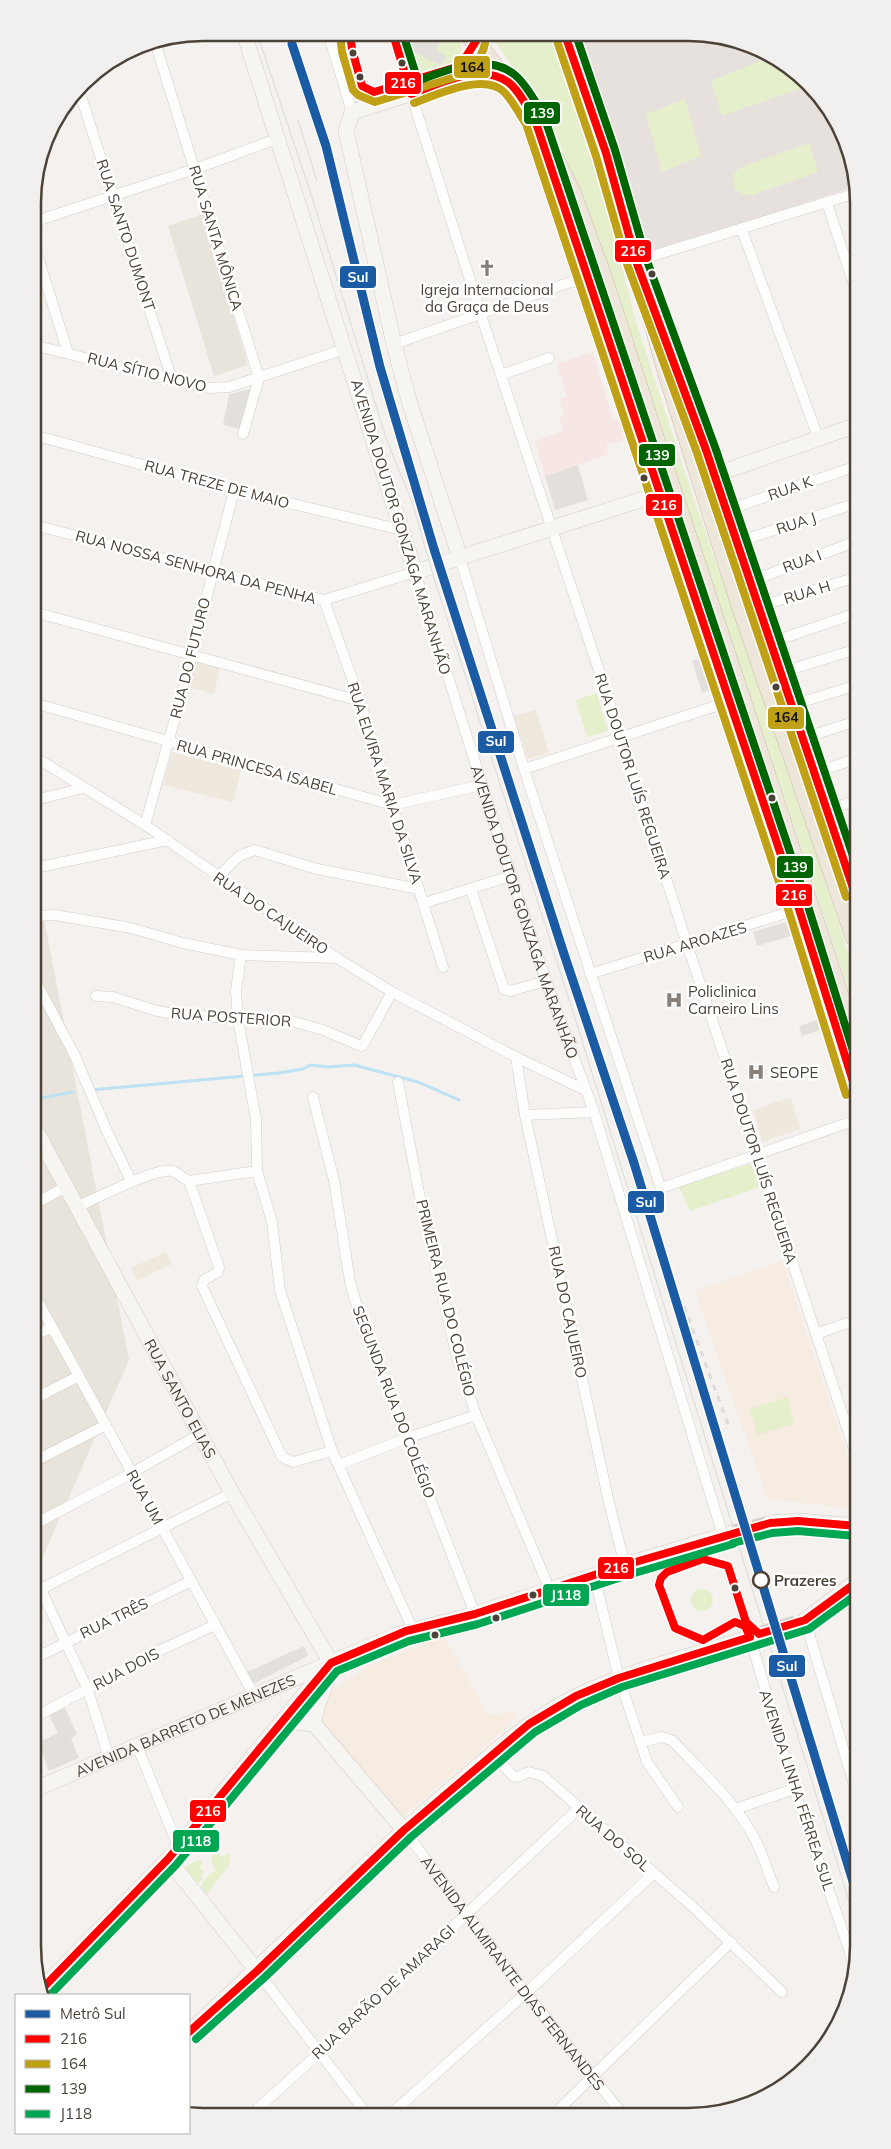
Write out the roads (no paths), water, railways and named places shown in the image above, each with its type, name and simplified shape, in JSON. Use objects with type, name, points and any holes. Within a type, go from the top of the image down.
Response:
[{"type":"highway","points":[[475,41],[508,82],[535,120],[571,192],[601,274],[658,452],[850,1028]]},
{"type":"highway","points":[[486,41],[494,65]]},
{"type":"highway","points":[[563,41],[571,55]]},
{"type":"highway","points":[[567,41],[606,153],[668,375],[742,609],[850,920]]},
{"type":"main road","name":"AVENIDA DOUTOR GONZAGA MARANHÃO","points":[[247,42],[346,349],[415,572]]},
{"type":"main road","points":[[460,558],[409,402],[346,131],[352,112],[478,73],[493,75],[508,82]]},
{"type":"main road","points":[[535,120],[728,702],[799,909],[850,1071]]},
{"type":"main road","points":[[639,267],[727,510],[837,840],[850,870]]},
{"type":"main road","points":[[714,474],[850,427]]},
{"type":"main road","points":[[415,572],[660,494]]},
{"type":"main road","name":"RUA SANTO ELIAS","points":[[41,1142],[232,1493],[331,1663]]},
{"type":"main road","points":[[770,1523],[798,1521],[849,1525]]},
{"type":"main road","name":"AVENIDA BARRETO DE MENEZES","points":[[41,1787],[396,1634],[475,1614],[625,1565],[727,1535]]},
{"type":"main road","points":[[805,1620],[849,1588]]},
{"type":"main road","points":[[190,2031],[404,1830],[492,1753],[529,1724],[576,1696],[619,1678],[754,1636]]},
{"type":"main road","points":[[46,1984],[168,1859],[331,1663]]},
{"type":"main road","points":[[280,1724],[294,1722],[314,1724],[314,1713],[328,1677],[331,1663]]},
{"type":"main road","name":"AVENIDA ALMIRANTE DIAS FERNANDES","points":[[314,1724],[404,1830]]},
{"type":"main road","points":[[168,1859],[256,1971]]},
{"type":"street","points":[[331,42],[352,112]]},
{"type":"street","name":"RUA SANTA MÔNICA","points":[[157,48],[259,378]]},
{"type":"street","name":"RUA DOUTOR LUÍS REGUEIRA","points":[[411,94],[500,375],[621,737],[687,944],[849,1436]]},
{"type":"street","name":"RUA SANTO DUMONT","points":[[81,98],[172,380]]},
{"type":"street","points":[[42,219],[195,169],[279,138]]},
{"type":"street","points":[[639,267],[742,230],[849,195]]},
{"type":"street","points":[[827,203],[850,273]]},
{"type":"street","points":[[742,230],[818,438]]},
{"type":"street","points":[[42,270],[68,353]]},
{"type":"street","points":[[394,344],[588,276]]},
{"type":"street","name":"RUA SÍTIO NOVO","points":[[42,348],[172,380],[217,388],[229,387],[259,378],[346,349]]},
{"type":"street","points":[[500,375],[549,358]]},
{"type":"street","points":[[243,434],[259,378]]},
{"type":"street","name":"RUA TREZE DE MAIO","points":[[42,437],[234,490],[402,530]]},
{"type":"street","name":"RUA K","points":[[727,510],[850,468]]},
{"type":"street","name":"RUA DO FUTURO","points":[[145,825],[169,742],[234,490]]},
{"type":"street","name":"RUA J","points":[[738,542],[850,505]]},
{"type":"street","name":"RUA NOSSA SENHORA DA PENHA","points":[[42,527],[324,600],[415,572]]},
{"type":"street","name":"RUA I","points":[[751,581],[850,544]]},
{"type":"street","points":[[460,558],[524,769],[662,1188],[849,1122]]},
{"type":"street","name":"AVENIDA DOUTOR GONZAGA MARANHÃO","points":[[415,572],[511,876],[546,981],[594,1112],[727,1535]]},
{"type":"street","name":"RUA H","points":[[760,606],[850,579]]},
{"type":"street","name":"RUA ELVIRA MARIA DA SILVA","points":[[324,600],[360,701],[443,967]]},
{"type":"street","points":[[42,614],[360,701]]},
{"type":"street","points":[[772,642],[850,615]]},
{"type":"street","points":[[782,672],[850,651]]},
{"type":"street","points":[[792,706],[850,687]]},
{"type":"street","points":[[524,769],[728,702]]},
{"type":"street","name":"RUA PRINCESA ISABEL","points":[[42,705],[392,805],[482,785]]},
{"type":"street","points":[[804,738],[850,723]]},
{"type":"street","points":[[815,772],[850,760]]},
{"type":"street","name":"RUA DO CAJUEIRO","points":[[42,761],[168,840],[218,878],[337,958],[392,992],[516,1057],[585,1090]]},
{"type":"street","points":[[42,795],[84,788]]},
{"type":"street","points":[[827,810],[850,803]]},
{"type":"street","points":[[837,840],[850,836]]},
{"type":"street","points":[[42,867],[168,840]]},
{"type":"street","points":[[218,878],[239,856],[255,850],[317,870],[419,889]]},
{"type":"street","points":[[424,904],[511,876]]},
{"type":"street","points":[[471,889],[504,989],[510,991],[546,981]]},
{"type":"street","name":"RUA AROAZES","points":[[590,974],[799,909]]},
{"type":"street","points":[[42,916],[54,915],[131,928],[183,943],[241,955],[337,958]]},
{"type":"street","points":[[241,955],[236,991],[238,1019],[246,1073],[256,1120],[257,1171],[272,1222],[280,1290],[332,1451],[414,1630]]},
{"type":"street","points":[[42,992],[75,1056],[106,1129],[131,1181]]},
{"type":"street","name":"RUA POSTERIOR","points":[[96,996],[113,998],[157,1011],[176,1014],[238,1019],[284,1019],[305,1024],[360,1046],[363,1045],[392,992]]},
{"type":"street","name":"RUA DO CAJUEIRO","points":[[516,1057],[525,1115],[609,1503],[625,1565]]},
{"type":"street","name":"PRIMEIRA RUA DO COLÉGIO","points":[[398,1082],[419,1193],[457,1357],[476,1415],[550,1590]]},
{"type":"street","name":"SEGUNDA RUA DO COLÉGIO","points":[[313,1097],[334,1180],[350,1282],[363,1327],[475,1614]]},
{"type":"street","points":[[525,1115],[594,1112]]},
{"type":"street","points":[[77,1207],[131,1181],[172,1171],[188,1181],[219,1267],[218,1272],[204,1280],[202,1286],[282,1457],[293,1462],[332,1451]]},
{"type":"street","points":[[188,1181],[257,1171]]},
{"type":"street","points":[[41,1200],[66,1187]]},
{"type":"street","name":"RUA UM","points":[[41,1308],[254,1695]]},
{"type":"street","points":[[816,1334],[849,1322]]},
{"type":"street","points":[[41,1332],[52,1327]]},
{"type":"street","points":[[41,1395],[79,1376]]},
{"type":"street","points":[[338,1465],[407,1438],[476,1415]]},
{"type":"street","points":[[845,1424],[849,1422]]},
{"type":"street","points":[[41,1458],[106,1425]]},
{"type":"street","points":[[41,1521],[132,1473],[200,1434]]},
{"type":"street","points":[[41,1585],[232,1493]]},
{"type":"street","points":[[594,1575],[619,1678],[649,1767],[678,1807]]},
{"type":"street","name":"RUA TRÊS","points":[[41,1655],[191,1581]]},
{"type":"street","points":[[41,1593],[67,1641],[88,1690],[109,1758]]},
{"type":"street","points":[[805,1620],[849,1768]]},
{"type":"street","name":"RUA DOIS","points":[[41,1714],[154,1653],[215,1625]]},
{"type":"street","name":"AVENIDA LINHA FÉRREA SUL","points":[[754,1636],[794,1790],[849,1950]]},
{"type":"street","points":[[640,1742],[659,1737],[668,1738],[735,1809],[756,1842],[774,1887]]},
{"type":"street","points":[[137,1746],[178,1846]]},
{"type":"street","name":"RUA DO SOL","points":[[492,1753],[511,1775],[517,1777],[525,1772],[541,1774],[731,1942],[782,1992]]},
{"type":"street","points":[[735,1809],[794,1790]]},
{"type":"street","name":"RUA BARÃO DE AMARAGI","points":[[259,2108],[320,2053],[579,1808]]},
{"type":"street","name":"AVENIDA ALMIRANTE DIAS FERNANDES","points":[[404,1830],[526,1993],[618,2108]]},
{"type":"street","points":[[397,2108],[526,1993],[654,1874]]},
{"type":"street","points":[[560,2108],[731,1942]]},
{"type":"street","points":[[256,1971],[362,2108]]},
{"type":"waterway","points":[[91,1090],[279,1073],[303,1069],[310,1065],[328,1067],[354,1065],[418,1082],[459,1100]]},
{"type":"waterway","points":[[41,1098],[73,1092]]},
{"type":"tunnel","points":[[731,1533],[770,1523]]},
{"type":"tunnel","points":[[759,1634],[805,1620]]},
{"type":"tram line","points":[[260,42],[310,191],[386,438],[413,505],[433,575],[574,1015],[849,1901]]},
{"type":"tram line","points":[[298,120],[317,181]]},
{"type":"railway","points":[[684,1306],[728,1424]]},
{"type":"railway","points":[[699,1363],[714,1429]]},
{"type":"metro line","name":"Sul","points":[[292,44],[326,146],[380,367],[434,549],[564,954],[634,1163],[849,1869]]},
{"type":"place","name":"Igreja Internacional da Graça de Deus","points":[[487,268]]},
{"type":"place","name":"Policlinica Carneiro Lins","points":[[674,1000]]},
{"type":"place","name":"SEOPE","points":[[756,1072]]},
{"type":"place","name":"Prazeres","points":[[761,1580]]}]
